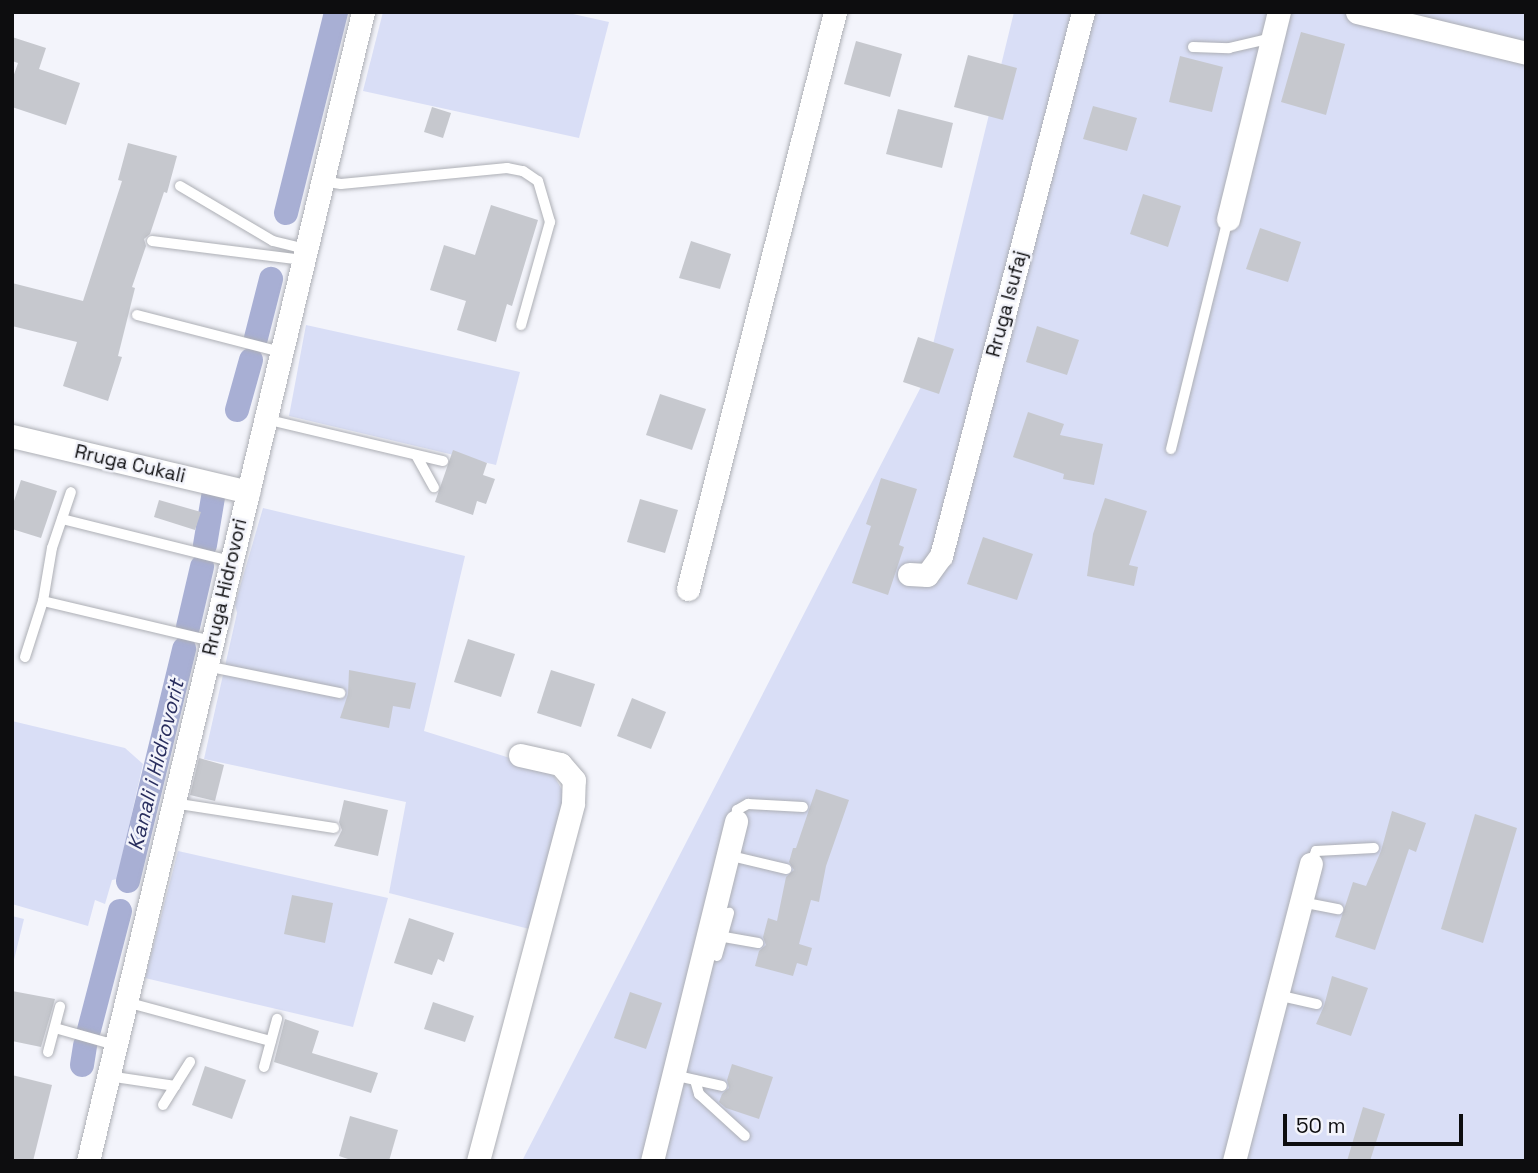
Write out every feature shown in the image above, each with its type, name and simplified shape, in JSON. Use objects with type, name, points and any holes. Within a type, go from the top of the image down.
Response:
[{"type":"street","name":"Rruga Hidrovori","points":[[88,1161],[363,12]]},
{"type":"street","points":[[688,589],[835,12]]},
{"type":"street","name":"Rruga Isufaj","points":[[909,574],[927,575],[941,556],[1083,12]]},
{"type":"street","points":[[1228,219],[1279,12]]},
{"type":"street","points":[[1359,12],[1526,53]]},
{"type":"street","name":"Rruga Cukali","points":[[12,436],[248,492]]},
{"type":"street","points":[[478,1161],[573,803],[574,780],[560,764],[520,755]]},
{"type":"street","points":[[652,1161],[684,1078],[715,936],[727,855],[736,821]]},
{"type":"street","points":[[1234,1161],[1311,864]]},
{"type":"lane","points":[[1193,47],[1229,48],[1264,40],[1272,42]]},
{"type":"lane","points":[[322,181],[341,184],[507,168],[523,171],[538,181],[550,222],[521,326]]},
{"type":"lane","points":[[180,186],[274,241],[305,254]]},
{"type":"lane","points":[[1171,449],[1228,219]]},
{"type":"lane","points":[[152,240],[305,254]]},
{"type":"lane","points":[[137,315],[281,352]]},
{"type":"lane","points":[[265,419],[443,461]]},
{"type":"lane","points":[[416,455],[434,487]]},
{"type":"lane","points":[[25,657],[43,601],[48,567],[71,492]]},
{"type":"lane","points":[[62,519],[231,561]]},
{"type":"lane","points":[[43,601],[212,641]]},
{"type":"lane","points":[[206,666],[340,694]]},
{"type":"lane","points":[[173,803],[334,828]]},
{"type":"lane","points":[[736,821],[737,810],[748,804],[803,807]]},
{"type":"lane","points":[[1311,864],[1316,851],[1374,848]]},
{"type":"lane","points":[[727,855],[786,869]]},
{"type":"lane","points":[[1301,902],[1338,909]]},
{"type":"lane","points":[[717,956],[715,936],[729,913]]},
{"type":"lane","points":[[715,936],[758,943]]},
{"type":"lane","points":[[1277,995],[1317,1004]]},
{"type":"lane","points":[[125,1002],[271,1041]]},
{"type":"lane","points":[[48,1052],[60,1007]]},
{"type":"lane","points":[[264,1067],[277,1019]]},
{"type":"lane","points":[[55,1028],[115,1045]]},
{"type":"lane","points":[[163,1105],[190,1062]]},
{"type":"lane","points":[[108,1076],[175,1086]]},
{"type":"lane","points":[[684,1078],[722,1086]]},
{"type":"lane","points":[[684,1078],[745,1136]]},
{"type":"shaded area","points":[[383,12],[564,12],[609,22],[579,138],[363,91]]},
{"type":"shaded area","points":[[1014,12],[1526,12],[1526,1161],[522,1161],[924,381]]},
{"type":"shaded area","points":[[306,325],[520,372],[496,465],[289,416]]},
{"type":"shaded area","points":[[263,508],[465,556],[424,731],[536,766],[554,776],[565,795],[533,930],[389,893],[406,802],[204,759],[237,613],[235,604]]},
{"type":"shaded area","points":[[12,721],[125,748],[143,764],[117,879],[112,880],[105,904],[95,900],[88,926],[12,904]]},
{"type":"shaded area","points":[[178,851],[388,898],[353,1027],[145,978]]},
{"type":"shaded area","points":[[12,916],[24,919],[12,968]]},
{"type":"building","points":[[1301,32],[1345,44],[1326,115],[1281,102]]},
{"type":"building","points":[[12,37],[46,48],[39,69],[80,83],[66,125],[12,107],[12,80],[18,63],[12,61]]},
{"type":"building","points":[[856,41],[902,54],[890,97],[844,84]]},
{"type":"building","points":[[968,55],[1017,68],[1003,120],[954,107]]},
{"type":"building","points":[[1180,56],[1223,67],[1212,112],[1169,102]]},
{"type":"building","points":[[1093,106],[1137,118],[1127,151],[1083,139]]},
{"type":"building","points":[[432,107],[451,113],[443,138],[424,132]]},
{"type":"building","points":[[898,109],[953,123],[942,168],[886,154]]},
{"type":"building","points":[[128,143],[177,156],[167,193],[164,192],[150,234],[144,239],[146,246],[132,287],[135,288],[118,356],[122,357],[108,401],[63,386],[77,342],[12,326],[12,283],[83,301],[122,181],[118,180]]},
{"type":"building","points":[[1143,194],[1181,206],[1168,247],[1130,234]]},
{"type":"building","points":[[491,205],[538,220],[512,306],[507,304],[496,342],[457,330],[466,301],[430,290],[444,245],[475,255]]},
{"type":"building","points":[[1260,228],[1301,242],[1288,282],[1246,269]]},
{"type":"building","points":[[691,241],[731,254],[720,289],[679,278]]},
{"type":"building","points":[[1037,326],[1079,340],[1067,375],[1026,362]]},
{"type":"building","points":[[918,337],[954,349],[939,394],[903,382]]},
{"type":"building","points":[[660,394],[706,409],[692,450],[646,435]]},
{"type":"building","points":[[1028,412],[1064,424],[1060,435],[1103,444],[1094,485],[1063,479],[1064,474],[1013,457]]},
{"type":"building","points":[[453,450],[487,463],[483,475],[495,479],[486,504],[477,501],[473,515],[435,502]]},
{"type":"building","points":[[881,478],[917,489],[899,545],[904,547],[888,595],[852,583],[871,526],[866,524]]},
{"type":"building","points":[[21,480],[57,491],[41,538],[12,529],[12,507]]},
{"type":"building","points":[[1105,498],[1147,511],[1129,565],[1138,567],[1134,586],[1087,576],[1093,534]]},
{"type":"building","points":[[640,499],[678,510],[665,553],[627,542]]},
{"type":"building","points":[[159,500],[201,512],[195,530],[154,517]]},
{"type":"building","points":[[983,537],[1033,554],[1017,600],[967,584]]},
{"type":"building","points":[[468,639],[515,654],[501,697],[454,682]]},
{"type":"building","points":[[349,670],[416,683],[410,709],[393,706],[389,728],[340,718],[348,694]]},
{"type":"building","points":[[551,670],[595,684],[581,727],[537,713]]},
{"type":"building","points":[[632,698],[666,712],[651,749],[617,736]]},
{"type":"building","points":[[199,758],[224,765],[215,801],[190,795]]},
{"type":"building","points":[[816,789],[849,800],[826,866],[819,902],[811,900],[799,944],[812,948],[807,966],[797,963],[793,976],[755,966],[759,951],[766,945],[763,937],[768,918],[777,921],[786,877],[794,870],[789,862],[793,848],[796,848]]},
{"type":"building","points":[[344,800],[388,810],[378,856],[334,846],[342,830],[339,822]]},
{"type":"building","points":[[1392,811],[1426,823],[1416,852],[1409,849],[1375,950],[1335,937],[1353,882],[1366,886],[1381,851]]},
{"type":"building","points":[[1475,814],[1517,828],[1483,943],[1441,929]]},
{"type":"building","points":[[292,895],[333,903],[325,943],[284,934]]},
{"type":"building","points":[[409,918],[454,933],[444,962],[438,959],[432,975],[394,963]]},
{"type":"building","points":[[1332,976],[1368,988],[1351,1036],[1316,1024]]},
{"type":"building","points":[[12,991],[55,999],[41,1047],[12,1041]]},
{"type":"building","points":[[630,992],[662,1003],[646,1049],[614,1038]]},
{"type":"building","points":[[433,1002],[474,1016],[465,1042],[424,1029]]},
{"type":"building","points":[[285,1019],[319,1031],[312,1053],[378,1073],[371,1093],[274,1062]]},
{"type":"building","points":[[732,1064],[773,1077],[759,1119],[726,1108],[719,1102],[722,1094],[729,1088],[727,1080]]},
{"type":"building","points":[[205,1066],[246,1080],[232,1119],[192,1105]]},
{"type":"building","points":[[12,1075],[52,1085],[33,1161],[12,1161]]},
{"type":"building","points":[[1363,1107],[1385,1114],[1370,1161],[1347,1161]]},
{"type":"building","points":[[350,1116],[398,1130],[389,1161],[354,1161],[339,1156]]},
{"type":"waterway","name":"Kanali i Hidrovorit","points":[[286,213],[336,12]]},
{"type":"waterway","name":"Kanali i Hidrovorit","points":[[256,338],[271,279]]},
{"type":"waterway","name":"Kanali i Hidrovorit","points":[[237,410],[251,360]]},
{"type":"waterway","name":"Kanali i Hidrovorit","points":[[205,545],[213,497]]},
{"type":"waterway","name":"Kanali i Hidrovorit","points":[[188,627],[202,567]]},
{"type":"waterway","name":"Kanali i Hidrovorit","points":[[128,881],[184,649]]},
{"type":"waterway","name":"Kanali i Hidrovorit","points":[[89,1030],[120,911]]},
{"type":"waterway","name":"Kanali i Hidrovorit","points":[[82,1065],[85,1045]]}]
